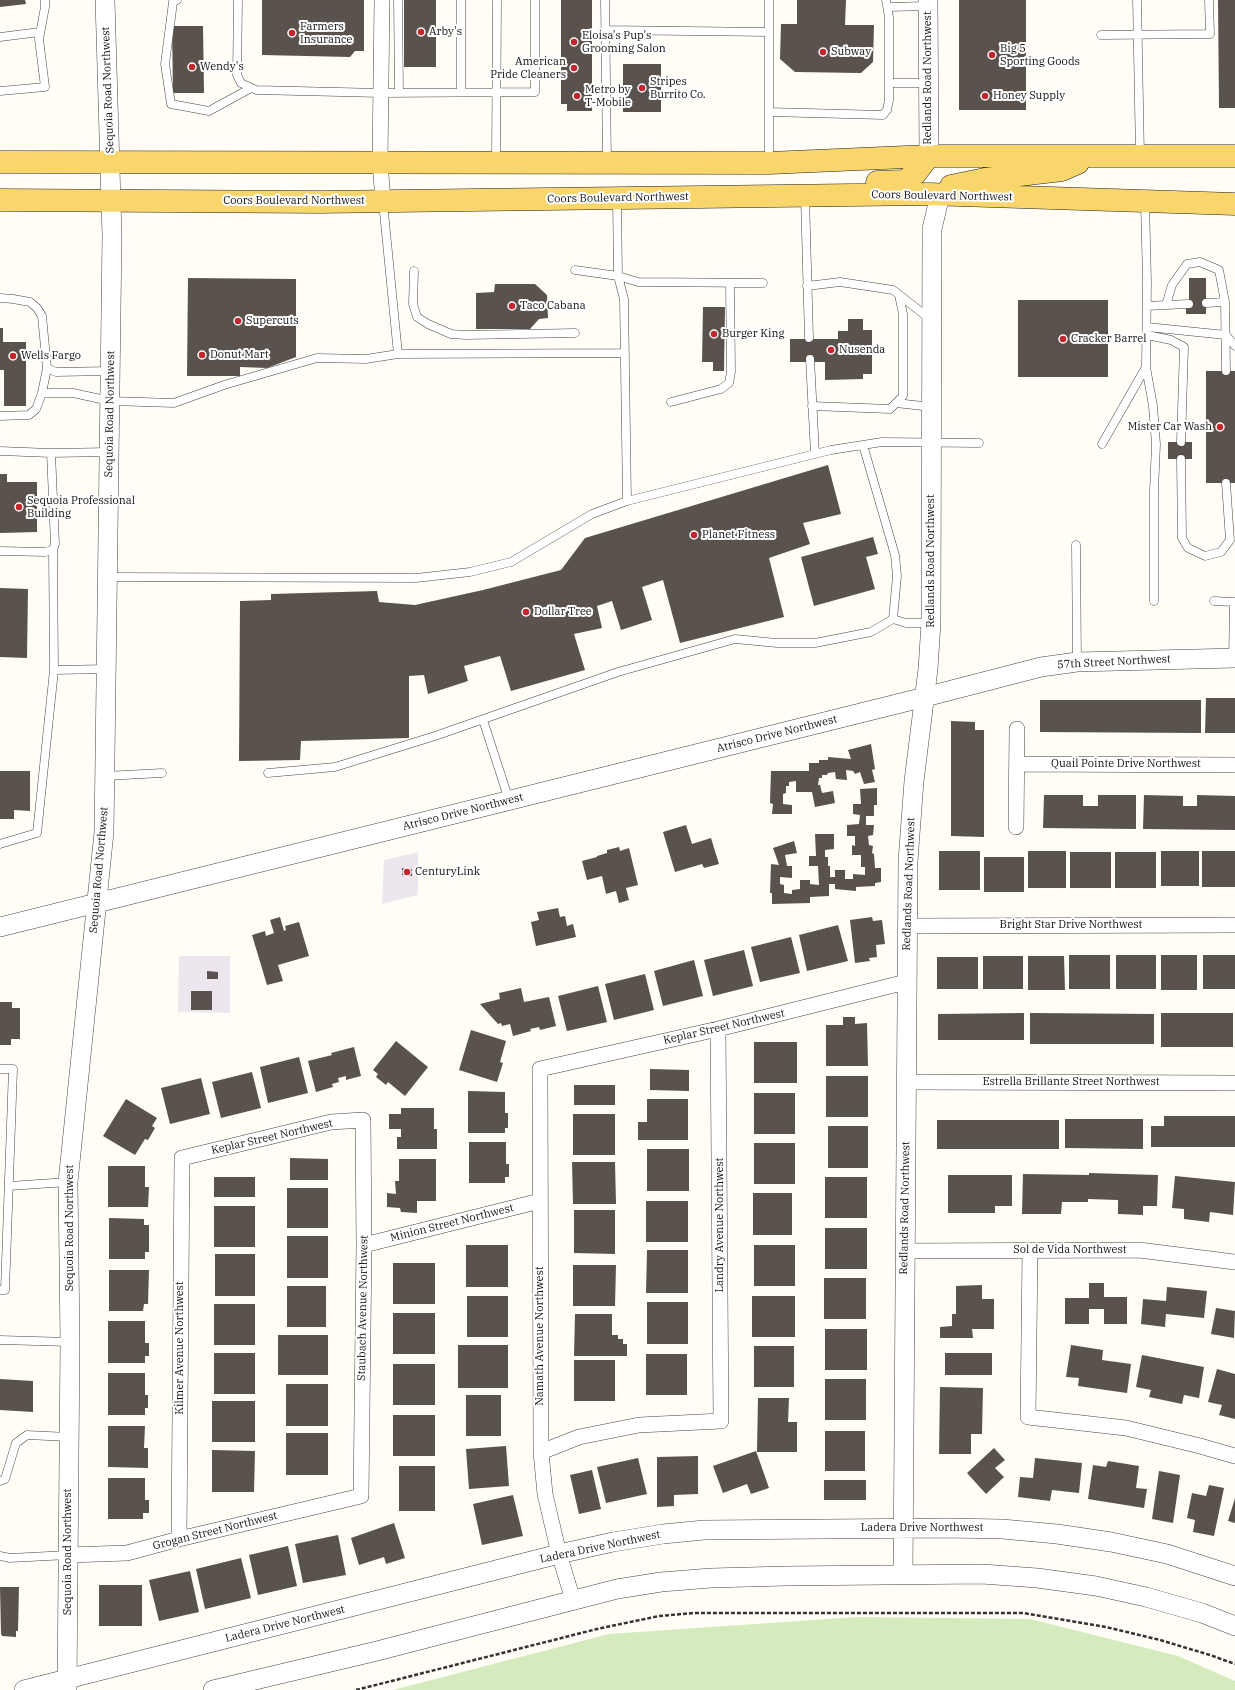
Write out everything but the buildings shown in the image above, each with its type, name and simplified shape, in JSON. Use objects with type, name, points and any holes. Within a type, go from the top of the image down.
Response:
[{"type":"main road","points":[[0,162],[769,163],[929,156],[1235,156]]},
{"type":"main road","points":[[778,196],[815,185],[904,181],[915,174],[929,156]]},
{"type":"main road","points":[[940,195],[949,186],[986,179],[1062,170],[1096,156]]},
{"type":"main road","name":"Coors Boulevard Northwest","points":[[0,200],[320,202],[940,195],[1235,204]]},
{"type":"street","name":"Sequoia Road Northwest","points":[[67,1685],[70,1342],[68,1182],[104,832],[110,401],[111,200],[105,0]]},
{"type":"street","points":[[382,0],[380,162],[383,201]]},
{"type":"street","name":"Redlands Road Northwest","points":[[928,3],[929,156]]},
{"type":"street","name":"Redlands Road Northwest","points":[[902,1574],[908,861],[931,623],[932,229],[940,195]]},
{"type":"street","name":"57th Street Northwest","points":[[925,697],[1041,667],[1077,662],[1234,658]]},
{"type":"street","name":"Atrisco Drive Northwest","points":[[0,927],[925,697]]},
{"type":"street","points":[[1016,827],[1017,729]]},
{"type":"street","name":"Quail Pointe Drive Northwest","points":[[1017,764],[1235,764]]},
{"type":"street","name":"Bright Star Drive Northwest","points":[[907,926],[1235,925]]},
{"type":"street","name":"Keplar Street Northwest","points":[[540,1069],[718,1029],[906,982]]},
{"type":"street","name":"Landry Avenue Northwest","points":[[541,1452],[579,1437],[639,1425],[721,1421],[718,1029]]},
{"type":"street","name":"Namath Avenue Northwest","points":[[540,1069],[541,1452],[545,1494],[559,1554],[573,1600]]},
{"type":"street","name":"Estrella Brillante Street Northwest","points":[[906,1082],[1235,1083]]},
{"type":"street","name":"Keplar Street Northwest","points":[[182,1158],[331,1122],[363,1120]]},
{"type":"street","name":"Staubach Avenue Northwest","points":[[361,1496],[364,1245],[363,1120]]},
{"type":"street","name":"Kilmer Avenue Northwest","points":[[179,1539],[182,1158]]},
{"type":"street","name":"Minion Street Northwest","points":[[364,1245],[540,1201]]},
{"type":"street","name":"Sol de Vida Northwest","points":[[904,1251],[1139,1250],[1235,1262]]},
{"type":"street","points":[[1030,1251],[1028,1417],[1126,1428],[1235,1456]]},
{"type":"street","name":"Grogan Street Northwest","points":[[68,1555],[127,1553],[179,1539],[361,1496]]},
{"type":"street","name":"Ladera Drive Northwest","points":[[24,1690],[67,1685],[559,1554],[614,1542],[663,1534],[704,1530],[902,1528],[1002,1529],[1057,1534],[1111,1542],[1168,1554],[1235,1576]]},
{"type":"street","points":[[213,1690],[377,1651],[617,1589],[662,1582],[711,1578],[982,1574],[1037,1578],[1096,1586],[1146,1597],[1235,1626]]},
{"type":"lane","points":[[0,91],[45,87],[39,40],[45,0]]},
{"type":"lane","points":[[176,0],[173,2],[165,64],[171,104],[209,111],[251,88]]},
{"type":"lane","points":[[238,0],[237,75],[241,83],[256,90],[381,94],[535,92],[535,0]]},
{"type":"lane","points":[[398,0],[399,93]]},
{"type":"lane","points":[[461,0],[461,92]]},
{"type":"lane","points":[[496,163],[497,0]]},
{"type":"lane","points":[[605,0],[607,162]]},
{"type":"lane","points":[[769,0],[769,163]]},
{"type":"lane","points":[[1136,0],[1140,156]]},
{"type":"lane","points":[[1101,35],[1210,34],[1209,0]]},
{"type":"lane","points":[[769,112],[883,115],[889,105],[889,17],[887,3],[928,3]]},
{"type":"lane","points":[[605,30],[769,32]]},
{"type":"lane","points":[[0,37],[40,32]]},
{"type":"lane","points":[[889,84],[929,83]]},
{"type":"lane","points":[[805,196],[809,338]]},
{"type":"lane","points":[[617,198],[618,276],[624,299],[627,501]]},
{"type":"lane","points":[[383,201],[398,354]]},
{"type":"lane","points":[[1145,202],[1147,306],[1146,368],[1153,406],[1156,444],[1154,491],[1154,601]]},
{"type":"lane","points":[[1166,304],[1172,285],[1187,264],[1200,262],[1219,270],[1225,302],[1226,371]]},
{"type":"lane","points":[[575,270],[618,276],[638,282],[763,283]]},
{"type":"lane","points":[[414,271],[413,304],[417,317],[428,324],[451,334],[575,333]]},
{"type":"lane","points":[[807,286],[840,282],[893,290],[932,320]]},
{"type":"lane","points":[[671,402],[721,389],[729,383],[731,372],[730,283]]},
{"type":"lane","points":[[812,406],[890,409],[903,396],[903,314],[899,294]]},
{"type":"lane","points":[[0,298],[30,302],[37,308],[42,316],[47,368],[42,393],[36,409],[29,415],[0,416]]},
{"type":"lane","points":[[1206,303],[1225,302]]},
{"type":"lane","points":[[1147,306],[1188,304]]},
{"type":"lane","points":[[1147,331],[1226,335],[1235,346]]},
{"type":"lane","points":[[1147,331],[1171,340],[1184,347],[1181,442]]},
{"type":"lane","points":[[42,393],[73,393],[110,401],[174,403],[224,386],[317,358],[366,359],[398,354],[625,353]]},
{"type":"lane","points":[[810,359],[815,454]]},
{"type":"lane","points":[[47,368],[56,372],[110,371]]},
{"type":"lane","points":[[1102,444],[1146,368]]},
{"type":"lane","points":[[896,403],[932,407]]},
{"type":"lane","points":[[108,577],[416,578],[470,572],[511,562],[592,514],[627,501],[815,454],[863,445],[882,442],[978,443]]},
{"type":"lane","points":[[863,445],[895,555],[897,576],[893,619]]},
{"type":"lane","points":[[0,451],[51,453],[109,452]]},
{"type":"lane","points":[[0,844],[37,833],[54,670],[54,544],[51,453]]},
{"type":"lane","points":[[1181,459],[1182,538],[1188,548],[1205,556],[1221,552],[1230,540],[1231,517],[1226,483]]},
{"type":"lane","points":[[1076,545],[1077,662]]},
{"type":"lane","points":[[0,551],[45,552],[53,550]]},
{"type":"lane","points":[[1214,601],[1234,600],[1234,658]]},
{"type":"lane","points":[[268,773],[335,767],[483,720],[618,672],[735,639],[777,643],[815,643],[871,632],[893,619],[906,623],[931,623]]},
{"type":"lane","points":[[54,670],[107,669]]},
{"type":"lane","points":[[483,720],[509,800]]},
{"type":"lane","points":[[105,776],[162,773]]},
{"type":"lane","points":[[0,1069],[13,1069],[5,1290],[0,1290]]},
{"type":"lane","points":[[9,1186],[68,1182]]},
{"type":"lane","points":[[0,1340],[70,1342]]},
{"type":"lane","points":[[0,1481],[5,1479],[16,1443],[27,1435],[69,1437]]},
{"type":"lane","points":[[0,1556],[10,1558],[68,1555]]},
{"type":"path","points":[[356,1690],[597,1629],[659,1616],[694,1614],[1023,1614],[1106,1627],[1137,1634],[1210,1654],[1235,1664]]},
{"type":"shaded area","points":[[418,852],[418,895],[382,904],[384,860]]},
{"type":"shaded area","points":[[179,956],[230,956],[230,1013],[178,1012]]},
{"type":"green space","points":[[857,1617],[1030,1619],[1178,1656],[1235,1681],[1235,1690],[393,1690],[609,1634]]},
{"type":"place","name":"Arby's","points":[[421,32]]},
{"type":"place","name":"Farmers Insurance","points":[[292,33]]},
{"type":"place","name":"Eloisa's Pup's Grooming Salon","points":[[574,42]]},
{"type":"place","name":"Subway","points":[[823,52]]},
{"type":"place","name":"Big 5 Sporting Goods","points":[[992,55]]},
{"type":"place","name":"Wendy's","points":[[192,67]]},
{"type":"place","name":"American Pride Cleaners","points":[[574,68]]},
{"type":"place","name":"Stripes Burrito Co.","points":[[642,88]]},
{"type":"place","name":"Metro by T-Mobile","points":[[577,96]]},
{"type":"place","name":"Honey Supply","points":[[985,96]]},
{"type":"place","name":"Taco Cabana","points":[[512,306]]},
{"type":"place","name":"Supercuts","points":[[238,321]]},
{"type":"place","name":"Burger King","points":[[714,334]]},
{"type":"place","name":"Cracker Barrel","points":[[1063,339]]},
{"type":"place","name":"Nusenda","points":[[831,350]]},
{"type":"place","name":"Donut Mart","points":[[202,355]]},
{"type":"place","name":"Wells Fargo","points":[[13,356]]},
{"type":"place","name":"Mister Car Wash","points":[[1220,427]]},
{"type":"place","name":"Sequoia Professional Building","points":[[19,507]]},
{"type":"place","name":"Planet Fitness","points":[[694,535]]},
{"type":"place","name":"Dollar Tree","points":[[526,612]]},
{"type":"place","name":"CenturyLink","points":[[407,872]]}]
